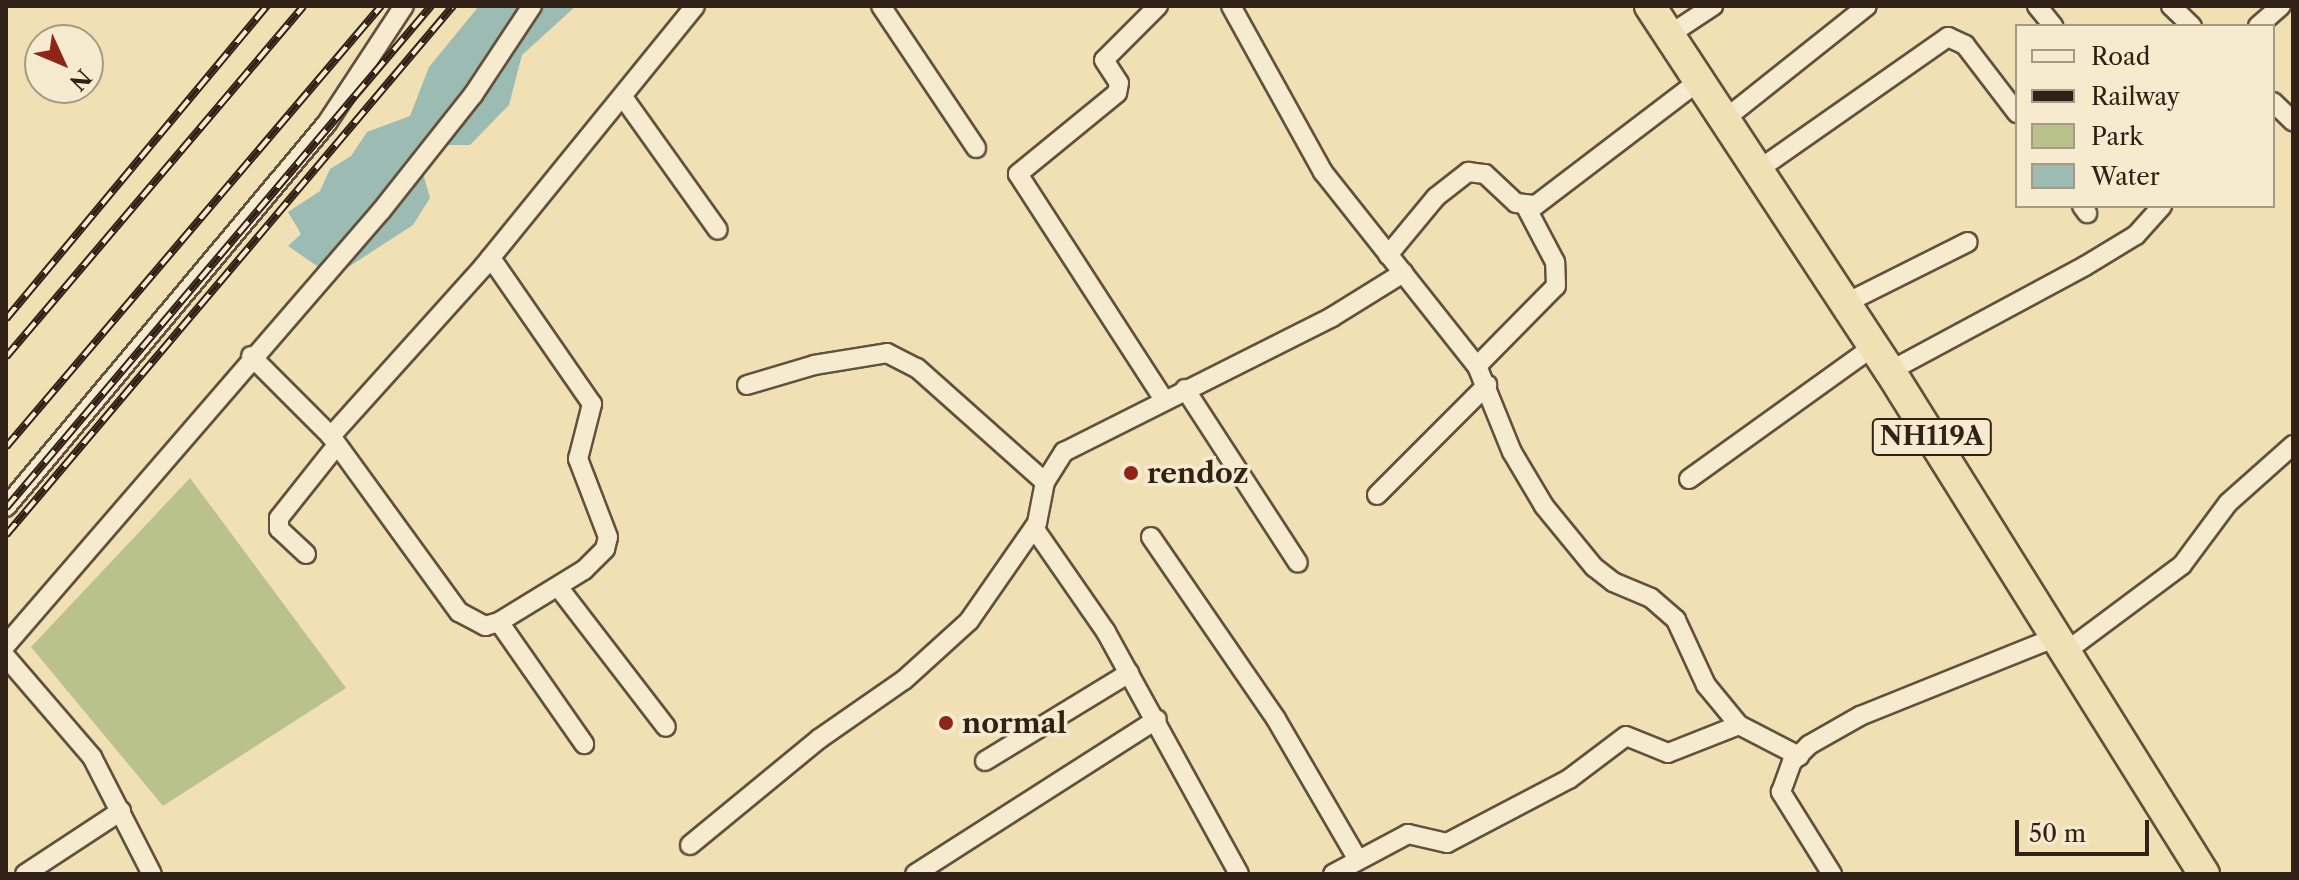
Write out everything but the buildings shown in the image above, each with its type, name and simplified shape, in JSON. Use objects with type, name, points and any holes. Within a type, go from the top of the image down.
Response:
[{"type":"highway","name":"NH119A","points":[[1650,6],[1882,358],[2063,643],[2204,874]]},
{"type":"street","points":[[6,507],[327,123],[404,6]]},
{"type":"street","points":[[6,645],[251,356],[390,199],[473,95],[532,6]]},
{"type":"street","points":[[306,554],[279,529],[279,518],[334,440],[491,258],[695,6]]},
{"type":"street","points":[[881,6],[976,148]]},
{"type":"street","points":[[1158,6],[1104,60],[1119,83],[1117,93],[1018,174],[1164,400]]},
{"type":"street","points":[[1231,6],[1302,140],[1388,255],[1477,366],[1512,452],[1544,506],[1594,567],[1613,582],[1651,598],[1676,620],[1706,685],[1739,725],[1799,756]]},
{"type":"street","points":[[1669,35],[1713,6]]},
{"type":"street","points":[[1725,119],[1867,6]]},
{"type":"street","points":[[2037,6],[2051,24]]},
{"type":"street","points":[[2260,24],[2281,6]]},
{"type":"street","points":[[1758,170],[1948,37],[1965,45],[2015,110]]},
{"type":"street","points":[[1526,207],[1548,197],[1699,81]]},
{"type":"street","points":[[623,97],[718,230]]},
{"type":"street","points":[[2275,104],[2293,121]]},
{"type":"street","points":[[1388,255],[1436,197],[1468,172],[1485,174],[1526,207],[1555,262],[1556,286],[1477,366]]},
{"type":"street","points":[[1689,479],[1882,358],[2096,259],[2151,223],[2161,208]]},
{"type":"street","points":[[1846,303],[1968,242]]},
{"type":"street","points":[[251,356],[334,440],[459,612],[485,626],[499,622],[559,588],[597,560],[608,537],[578,459],[592,404],[491,258]]},
{"type":"street","points":[[690,845],[819,739],[941,648],[994,592],[1034,528],[1045,482],[1064,452],[1080,440],[1342,312],[1403,273]]},
{"type":"street","points":[[747,385],[814,365],[869,355],[895,356],[917,368],[1045,482]]},
{"type":"street","points":[[1377,495],[1487,385]]},
{"type":"street","points":[[1185,389],[1298,563]]},
{"type":"street","points":[[1832,874],[1781,792],[1783,779],[1799,756],[1860,716],[2063,643],[2182,565],[2228,503],[2293,445]]},
{"type":"street","points":[[1034,528],[1085,598],[1157,719],[1239,874]]},
{"type":"street","points":[[1151,537],[1276,719],[1357,858]]},
{"type":"street","points":[[559,588],[666,727]]},
{"type":"street","points":[[499,622],[584,744]]},
{"type":"street","points":[[6,657],[75,732],[121,811],[152,874]]},
{"type":"street","points":[[985,761],[1129,673]]},
{"type":"street","points":[[925,871],[1157,719]]},
{"type":"street","points":[[1333,874],[1357,858],[1408,834],[1447,843],[1569,779],[1626,736],[1668,753],[1739,725]]},
{"type":"street","points":[[25,874],[121,811]]},
{"type":"green space","points":[[190,478],[346,688],[163,806],[31,647]]},
{"type":"water","points":[[479,6],[576,6],[522,55],[509,105],[470,145],[441,145],[419,159],[430,198],[413,225],[333,277],[288,246],[301,234],[288,212],[320,191],[330,169],[351,156],[367,132],[410,116],[429,67]]},
{"type":"railway","points":[[6,319],[267,6]]},
{"type":"railway","points":[[6,357],[304,6]]},
{"type":"railway","points":[[6,447],[381,6]]},
{"type":"railway","points":[[6,508],[431,6]]},
{"type":"railway","points":[[6,535],[453,6]]},
{"type":"place","name":"rendoz","points":[[1131,473]]},
{"type":"place","name":"normal","points":[[946,723]]}]
